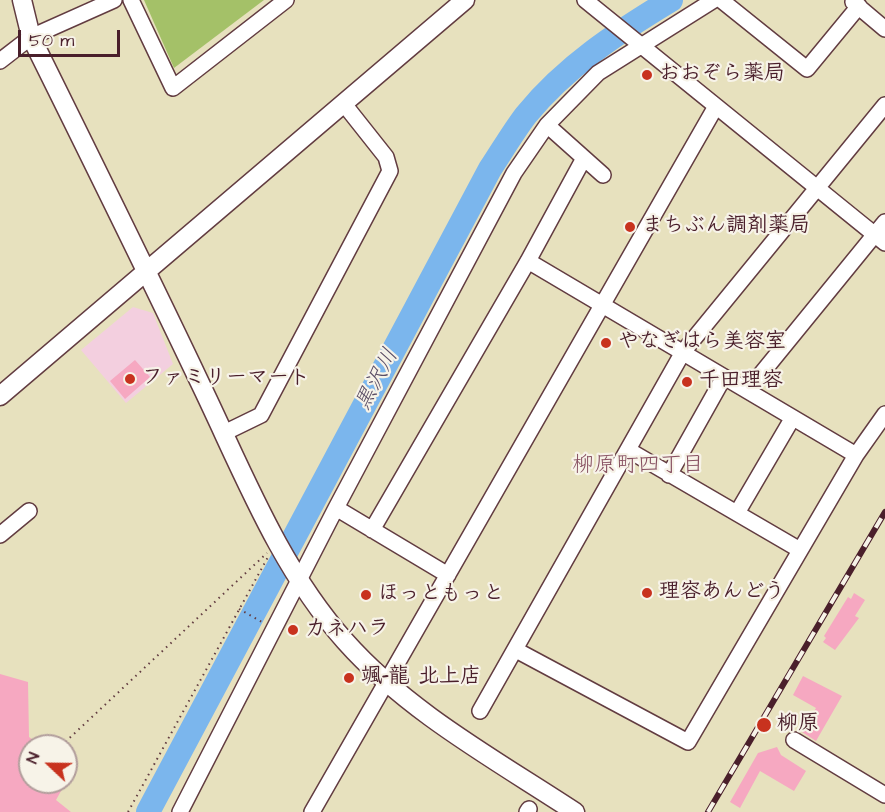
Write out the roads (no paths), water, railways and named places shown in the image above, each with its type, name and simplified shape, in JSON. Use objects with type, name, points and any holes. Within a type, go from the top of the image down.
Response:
[{"type":"street","points":[[22,0],[31,37],[276,541],[298,577],[345,641],[386,683],[466,740],[575,812]]},
{"type":"street","points":[[0,62],[31,37],[114,0]]},
{"type":"street","points":[[131,0],[173,88],[286,0]]},
{"type":"street","points":[[0,396],[465,0]]},
{"type":"street","points":[[585,0],[715,108],[880,239]]},
{"type":"street","points":[[180,812],[275,629],[298,577],[514,173],[547,125],[598,73],[637,43],[714,0]]},
{"type":"street","points":[[721,0],[807,69],[855,3],[885,29]]},
{"type":"street","points":[[224,433],[261,415],[390,171],[386,157],[344,104]]},
{"type":"street","points":[[480,711],[630,451],[683,352],[885,105]]},
{"type":"street","points":[[312,812],[715,108]]},
{"type":"street","points":[[547,125],[603,175]]},
{"type":"street","points":[[372,530],[528,261],[584,158]]},
{"type":"street","points":[[748,390],[880,239],[885,222]]},
{"type":"street","points":[[528,261],[856,455]]},
{"type":"street","points":[[669,475],[724,377]]},
{"type":"street","points":[[516,650],[688,742],[856,455],[885,414]]},
{"type":"street","points":[[737,513],[792,419]]},
{"type":"street","points":[[630,451],[800,550]]},
{"type":"street","points":[[336,508],[448,575]]},
{"type":"street","points":[[0,535],[29,510]]},
{"type":"street","points":[[794,740],[885,795]]},
{"type":"waterway","name":"黒沢川","points":[[148,812],[490,169],[526,115],[558,81],[612,38],[671,0]]},
{"type":"railway","points":[[708,812],[885,512]]},
{"type":"place","name":"おおぞら薬局","points":[[647,75]]},
{"type":"place","name":"まちぶん調剤薬局","points":[[630,227]]},
{"type":"place","name":"やなぎはら美容室","points":[[606,343]]},
{"type":"place","name":"ファミリーマート","points":[[130,379]]},
{"type":"place","name":"千田理容","points":[[687,382]]},
{"type":"place","name":"理容あんどう","points":[[647,593]]},
{"type":"place","name":"ほっともっと","points":[[366,595]]},
{"type":"place","name":"カネハラ","points":[[293,630]]},
{"type":"place","name":"颯-龍 北上店","points":[[349,678]]},
{"type":"place","name":"柳原","points":[[764,725]]},
{"type":"district","name":"柳原町四丁目","points":[[638,466]]}]
